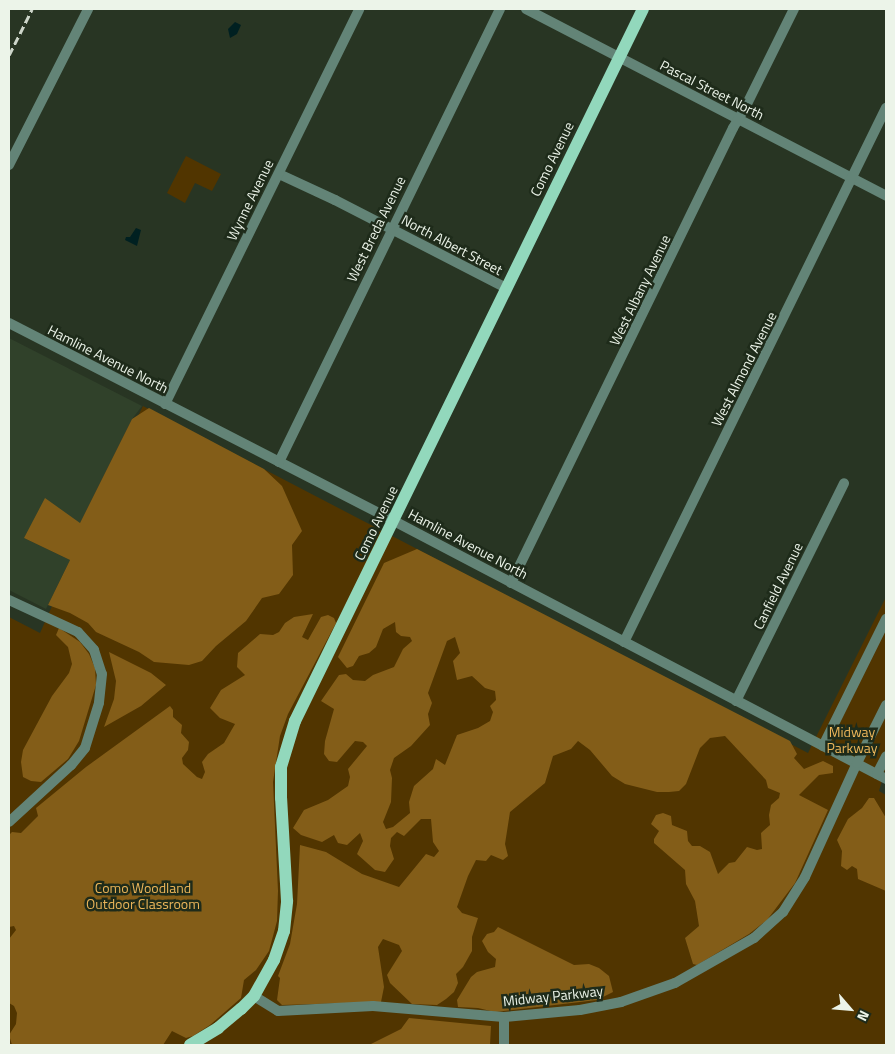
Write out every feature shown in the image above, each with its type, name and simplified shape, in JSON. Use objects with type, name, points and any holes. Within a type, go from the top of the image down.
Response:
[{"type":"main road","name":"Como Avenue","points":[[190,1045],[228,1022],[254,996],[274,960],[286,916],[287,887],[280,780],[287,741],[300,708],[394,521],[643,9]]},
{"type":"street","points":[[9,165],[88,9]]},
{"type":"street","name":"Wynne Avenue","points":[[165,404],[359,9]]},
{"type":"street","name":"West Breda Avenue","points":[[279,462],[391,228],[500,9]]},
{"type":"street","name":"Pascal Street North","points":[[526,9],[886,196]]},
{"type":"street","name":"West Albany Avenue","points":[[511,583],[794,9]]},
{"type":"street","name":"West Almond Avenue","points":[[624,642],[803,281],[886,108]]},
{"type":"street","name":"North Albert Street","points":[[279,174],[391,228],[506,288]]},
{"type":"street","name":"Hamline Avenue North","points":[[9,323],[394,521],[882,776]]},
{"type":"street","name":"Canfield Avenue","points":[[736,701],[844,483]]},
{"type":"street","points":[[9,600],[78,632],[94,650],[102,674],[99,702],[84,748],[71,765],[9,822]]},
{"type":"street","points":[[823,746],[886,619]]},
{"type":"street","name":"Midway Parkway","points":[[254,996],[278,1011],[373,1006],[504,1017],[580,1010],[621,1002],[683,979],[754,938],[774,922],[799,889],[886,705]]},
{"type":"street","points":[[882,776],[886,756]]},
{"type":"street","points":[[504,1017],[504,1045]]},
{"type":"shaded area","points":[[9,338],[142,406],[132,419],[80,523],[24,538],[70,560],[46,609],[9,590]]},
{"type":"green space","points":[[186,156],[221,174],[212,191],[195,183],[185,203],[167,193]]},
{"type":"green space","points":[[143,406],[808,753],[886,597],[886,767],[879,791],[886,795],[886,1045],[9,1045],[9,617],[40,633],[72,561],[83,525]]},
{"type":"green space","points":[[149,408],[264,469],[282,486],[302,531],[292,545],[293,575],[279,594],[262,598],[246,621],[216,646],[202,661],[189,665],[154,662],[139,652],[96,632],[88,623],[70,613],[48,605],[70,560],[24,538],[45,498],[80,523],[132,419]]},
{"type":"green space","points":[[417,549],[790,741],[797,754],[794,758],[804,769],[823,761],[833,766],[833,773],[819,775],[799,795],[828,810],[795,883],[767,920],[749,934],[697,965],[693,964],[685,938],[699,926],[695,901],[686,884],[685,870],[654,843],[654,839],[659,831],[651,824],[656,815],[663,813],[671,816],[672,825],[687,831],[688,841],[692,846],[700,846],[710,852],[718,874],[729,863],[735,862],[747,847],[757,850],[762,849],[761,833],[770,825],[771,805],[779,798],[780,793],[768,788],[766,780],[725,736],[710,738],[700,748],[686,784],[679,791],[669,792],[657,792],[625,784],[612,776],[590,750],[578,741],[571,749],[553,756],[545,783],[510,812],[505,844],[508,856],[503,860],[491,855],[486,861],[476,860],[468,876],[457,907],[462,913],[478,918],[472,937],[472,951],[463,967],[456,974],[458,983],[454,992],[437,1005],[412,1004],[390,983],[387,975],[402,951],[399,945],[383,939],[378,947],[384,987],[381,1002],[282,1005],[277,1000],[280,978],[278,976],[290,944],[297,904],[300,845],[326,852],[362,874],[399,887],[426,854],[434,857],[439,851],[433,842],[431,819],[421,819],[404,836],[397,832],[391,838],[390,846],[394,859],[385,872],[375,870],[357,854],[363,841],[360,833],[347,845],[338,843],[334,835],[322,842],[301,835],[293,828],[304,810],[328,800],[348,786],[350,777],[348,769],[367,746],[363,742],[355,741],[337,762],[329,761],[324,754],[325,741],[334,709],[321,701],[339,675],[346,674],[353,680],[365,681],[373,675],[394,667],[403,649],[412,641],[410,637],[401,636],[396,632],[395,622],[383,629],[376,647],[369,653],[359,656],[353,666],[347,668],[338,657],[384,563]],"holes":[[[455,637],[460,653],[453,661],[457,680],[472,676],[485,688],[495,691],[496,700],[490,706],[493,712],[490,721],[478,728],[457,735],[445,765],[436,759],[433,769],[414,786],[409,802],[410,813],[393,827],[386,829],[383,822],[391,802],[392,778],[390,770],[394,758],[411,746],[430,725],[428,714],[432,703],[428,693],[447,641]]]},
{"type":"green space","name":"Como Woodland Outdoor Classroom","points":[[313,614],[302,637],[308,640],[321,617],[328,615],[334,618],[336,623],[288,714],[280,736],[273,782],[278,891],[277,921],[269,951],[256,970],[244,980],[241,998],[210,1025],[193,1036],[186,1038],[172,1031],[163,1045],[12,1045],[9,1035],[16,1024],[17,1013],[14,1006],[9,1003],[9,939],[16,930],[14,926],[9,927],[9,835],[12,832],[21,833],[38,816],[36,808],[86,767],[170,706],[173,710],[173,717],[182,725],[181,733],[189,742],[188,750],[182,758],[183,764],[197,777],[202,779],[205,772],[202,762],[208,754],[224,743],[235,724],[220,718],[210,708],[221,690],[245,675],[237,667],[238,653],[260,634],[273,635],[279,632],[285,623],[294,617]]},
{"type":"green space","points":[[59,628],[80,642],[89,654],[95,668],[96,685],[79,741],[68,759],[41,782],[31,781],[23,777],[21,762],[23,750],[52,696],[69,673],[72,664],[68,647],[56,635]]},
{"type":"green space","points":[[109,652],[151,673],[166,685],[141,706],[104,727],[114,699],[116,681]]},
{"type":"green space","points":[[869,798],[874,798],[886,818],[886,891],[858,879],[857,869],[852,866],[847,870],[841,866],[842,851],[837,840],[848,819],[862,808]]},
{"type":"green space","points":[[498,927],[574,965],[589,964],[599,968],[609,976],[613,992],[597,1000],[495,1012],[478,1008],[458,1007],[457,1000],[471,977],[477,972],[495,967],[496,959],[488,952],[482,941],[487,934],[494,932]]},
{"type":"green space","points":[[409,1018],[491,1026],[490,1045],[369,1045],[401,1029]]},
{"type":"water","points":[[235,22],[241,25],[237,34],[230,38],[228,29]]},
{"type":"water","points":[[136,228],[141,230],[137,246],[125,240],[126,237],[130,237]]},
{"type":"railway","points":[[9,55],[32,9]]}]
